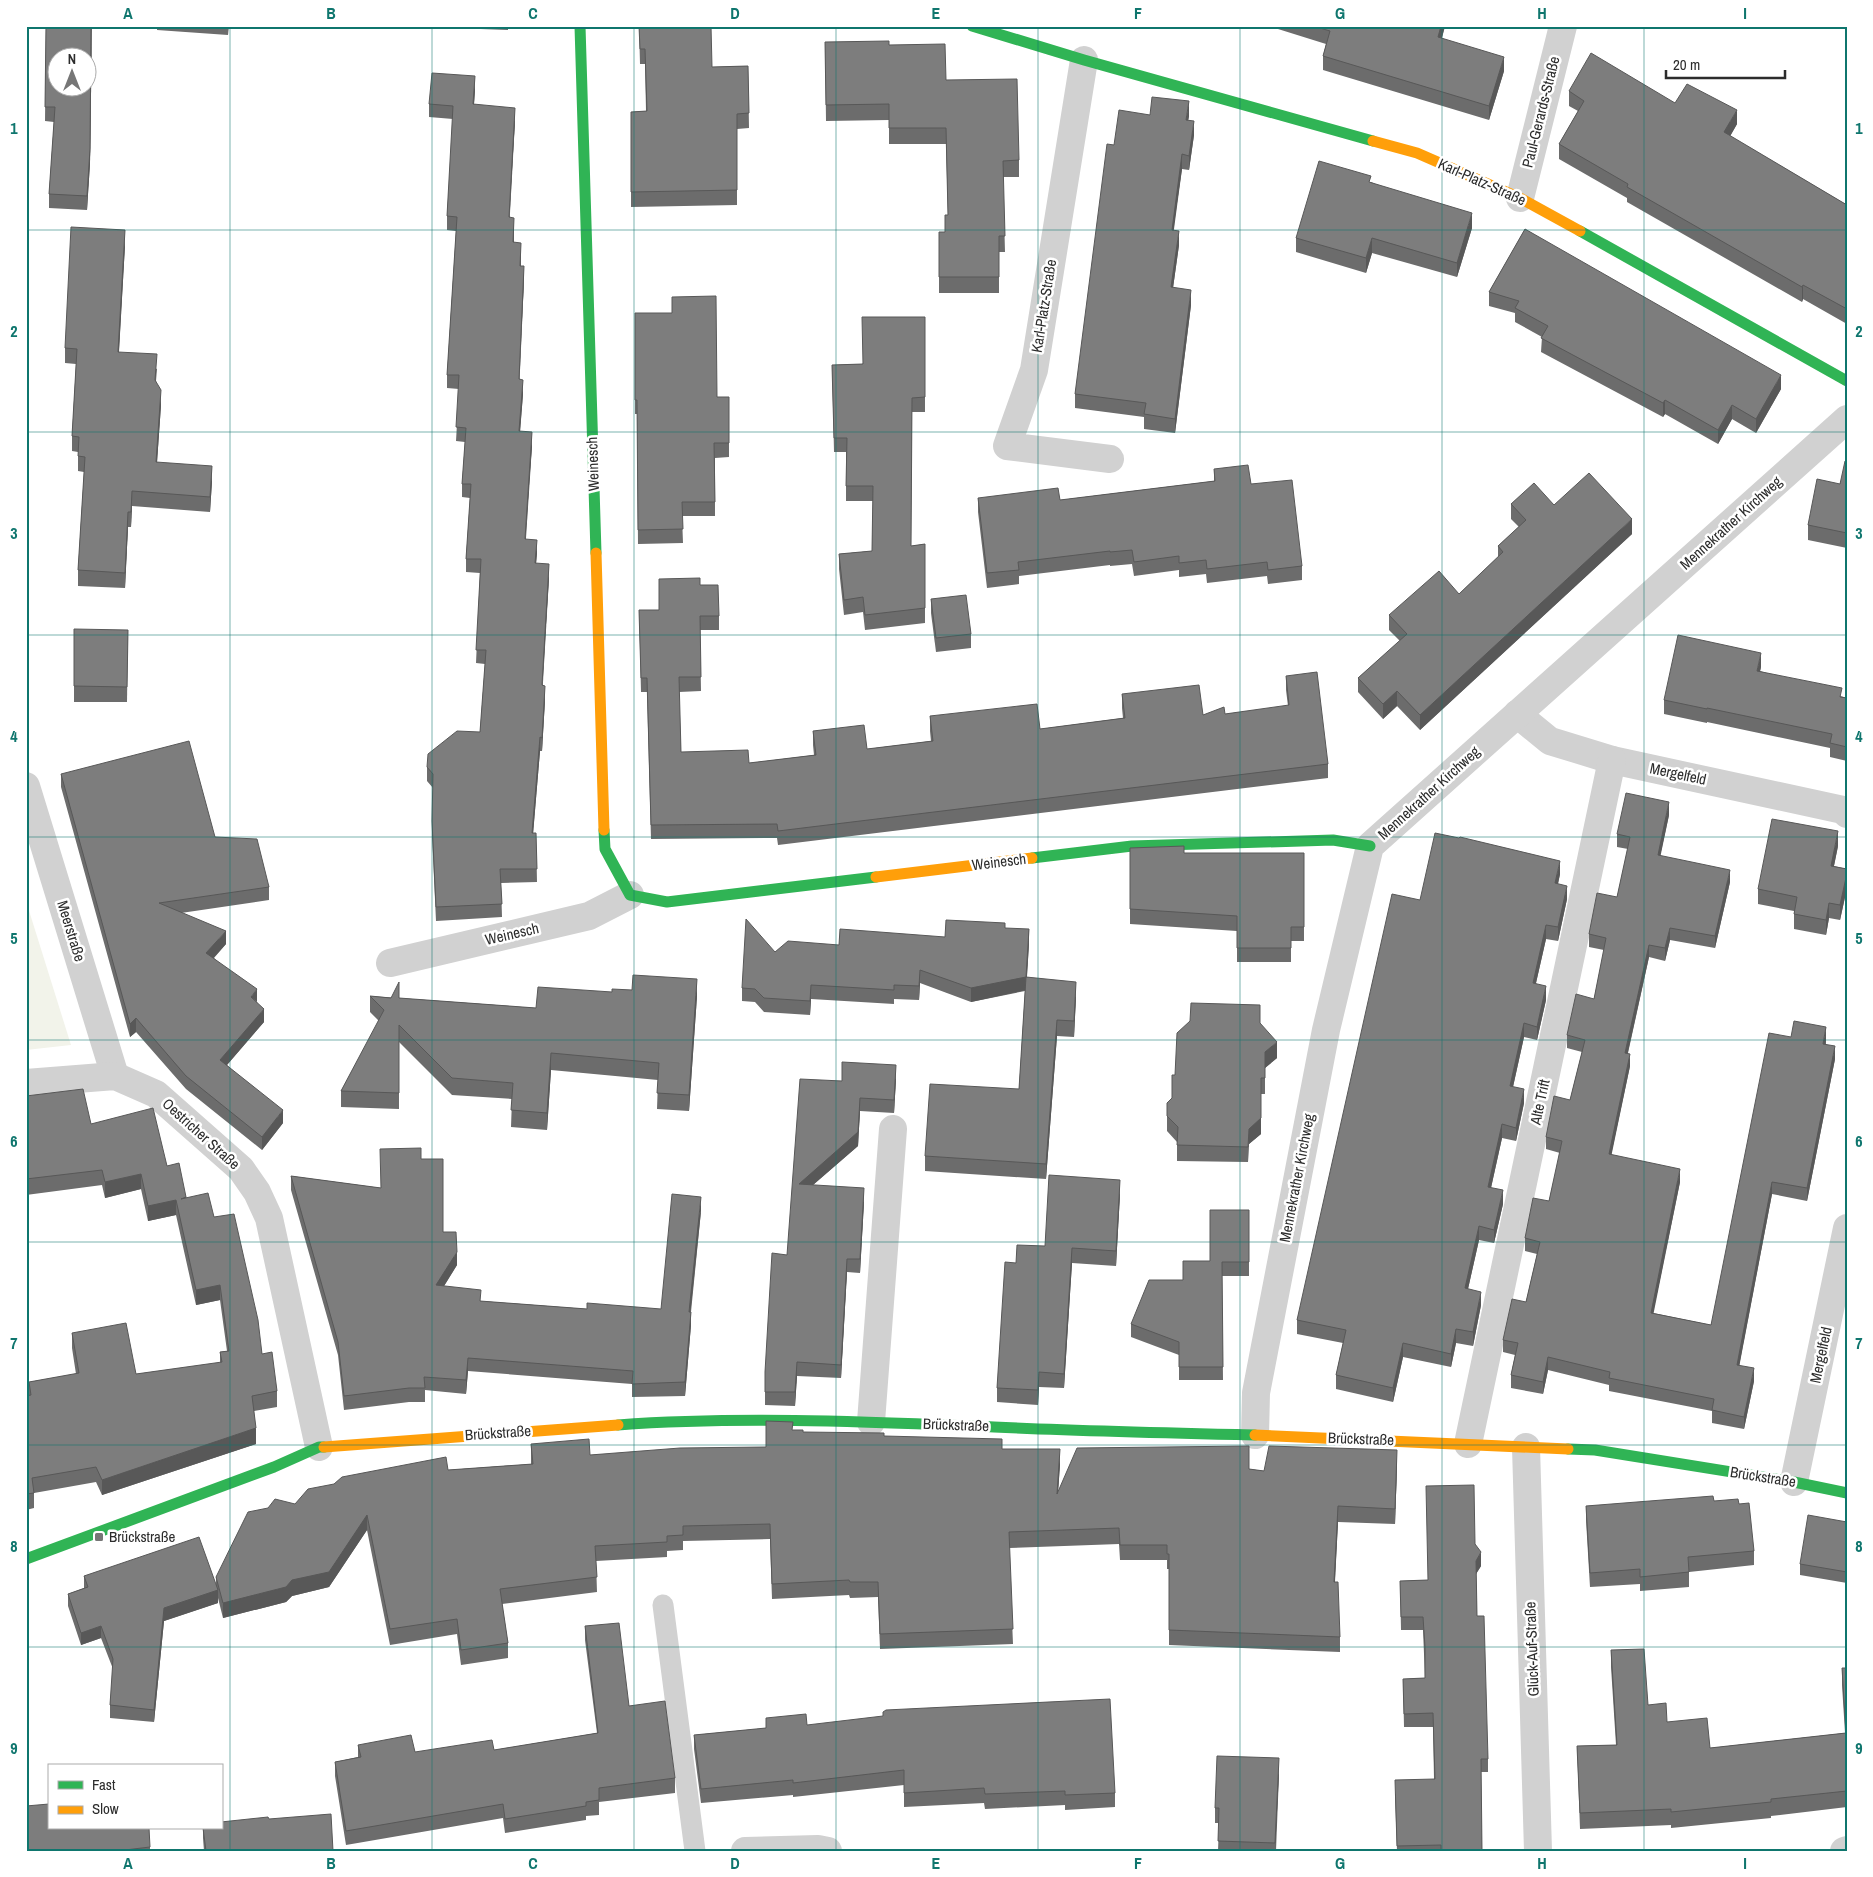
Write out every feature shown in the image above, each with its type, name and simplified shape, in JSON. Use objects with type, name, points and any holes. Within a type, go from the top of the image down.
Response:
[{"type":"street","name":"Weinesch","points":[[580,26],[605,849],[630,895]]},
{"type":"street","name":"Karl-Platz-Straße","points":[[972,26],[1084,60],[1417,154],[1520,198],[1847,381]]},
{"type":"street","name":"Paul-Gerards-Straße","points":[[1520,198],[1563,26]]},
{"type":"street","name":"Karl-Platz-Straße","points":[[1084,60],[1034,370],[1007,446],[1110,459]]},
{"type":"street","name":"Mennekrather Kirchweg","points":[[1255,1434],[1256,1393],[1326,1030],[1370,846],[1847,420]]},
{"type":"street","name":"Mergelfeld","points":[[1517,714],[1550,741],[1612,760],[1843,810],[1847,814]]},
{"type":"street","name":"Alte Trift","points":[[1468,1444],[1612,760]]},
{"type":"street","name":"Meerstraße","points":[[26,786],[115,1076]]},
{"type":"street","name":"Weinesch","points":[[390,963],[590,916],[630,895],[667,902],[1132,846],[1333,840],[1370,846]]},
{"type":"street","name":"Oestricher Straße","points":[[26,1083],[115,1076],[156,1094],[241,1169],[257,1192],[269,1218],[318,1447]]},
{"type":"street","points":[[871,1422],[893,1129]]},
{"type":"street","name":"Mergelfeld","points":[[1794,1482],[1847,1228]]},
{"type":"street","name":"Brückstraße","points":[[26,1560],[274,1467],[318,1447],[685,1420],[871,1422],[1085,1431],[1255,1434],[1594,1450],[1794,1482],[1847,1493]]},
{"type":"street","name":"Glück-Auf-Straße","points":[[1526,1447],[1538,1851]]},
{"type":"street","points":[[745,1851],[809,1849],[828,1851]]},
{"type":"lane","points":[[663,1605],[695,1851]]},
{"type":"shaded area","points":[[26,901],[71,1045],[26,1050]]},
{"type":"building","points":[[46,26],[91,26],[91,48],[48,48],[48,98],[90,98],[87,196],[49,194],[55,107],[45,107]]},
{"type":"building","points":[[639,26],[711,26],[712,67],[748,66],[749,113],[737,114],[737,190],[631,192],[631,112],[647,111],[645,49],[640,49]]},
{"type":"building","points":[[1313,26],[1441,26],[1438,37],[1504,57],[1489,106],[1323,56],[1330,31]]},
{"type":"building","points":[[889,41],[889,45],[945,44],[946,80],[1017,79],[1019,160],[1003,161],[1005,236],[999,236],[999,277],[939,277],[939,232],[945,232],[945,215],[948,215],[946,128],[889,128],[889,104],[826,105],[825,42]]},
{"type":"building","points":[[1591,53],[1675,103],[1687,84],[1737,110],[1724,132],[1847,205],[1847,309],[1803,285],[1802,287],[1627,187],[1628,184],[1559,144],[1584,101],[1569,91]]},
{"type":"building","points":[[432,73],[475,76],[473,104],[515,108],[509,217],[514,218],[513,242],[521,243],[520,266],[524,266],[519,379],[523,380],[519,431],[532,432],[525,539],[537,540],[535,563],[549,564],[542,685],[545,686],[542,738],[540,737],[532,833],[536,833],[537,869],[500,869],[502,904],[436,907],[432,821],[433,774],[427,767],[428,754],[457,731],[480,732],[486,650],[476,650],[481,559],[466,559],[471,484],[462,484],[466,428],[456,427],[459,375],[447,375],[457,217],[447,216],[453,106],[429,104]]},
{"type":"building","points":[[1152,97],[1189,101],[1186,120],[1194,121],[1189,156],[1182,154],[1172,230],[1179,231],[1171,287],[1191,290],[1175,419],[1144,414],[1146,403],[1075,394],[1107,144],[1114,145],[1119,110],[1150,115]]},
{"type":"building","points":[[1319,161],[1371,176],[1369,182],[1472,213],[1457,263],[1372,238],[1366,258],[1296,238]]},
{"type":"building","points":[[71,227],[125,230],[118,352],[157,354],[155,380],[161,390],[156,462],[212,466],[210,497],[132,491],[131,512],[128,512],[125,573],[78,570],[85,457],[78,456],[79,437],[72,436],[77,349],[65,348]]},
{"type":"building","points":[[1525,229],[1781,375],[1756,419],[1732,405],[1718,430],[1665,400],[1663,403],[1541,338],[1548,326],[1515,308],[1519,301],[1489,292]]},
{"type":"building","points":[[716,296],[717,397],[729,397],[729,443],[714,443],[715,502],[682,502],[683,529],[638,530],[635,313],[672,313],[672,297]]},
{"type":"building","points":[[862,317],[925,317],[925,397],[912,398],[911,546],[925,544],[925,608],[865,615],[863,597],[844,600],[839,554],[872,551],[873,486],[846,486],[847,438],[834,438],[832,365],[863,364]]},
{"type":"building","points":[[1845,461],[1847,462],[1847,533],[1808,525],[1817,479],[1840,484]]},
{"type":"building","points":[[1248,465],[1251,484],[1292,480],[1302,566],[1268,570],[1267,562],[1207,569],[1206,560],[1179,563],[1179,556],[1134,562],[1132,550],[1018,562],[1019,570],[987,573],[978,498],[1058,488],[1060,500],[1215,481],[1214,469]]},
{"type":"building","points":[[1589,473],[1632,519],[1420,715],[1397,691],[1383,704],[1358,678],[1407,634],[1389,615],[1439,571],[1459,594],[1503,552],[1498,546],[1526,520],[1511,504],[1534,483],[1554,505]]},
{"type":"building","points":[[700,578],[700,585],[718,585],[719,616],[700,616],[701,677],[679,677],[681,752],[748,750],[749,763],[816,755],[813,731],[864,725],[867,749],[933,741],[930,716],[1037,704],[1040,729],[1125,718],[1122,694],[1199,685],[1203,715],[1224,707],[1225,714],[1289,705],[1286,676],[1317,672],[1328,764],[778,831],[777,824],[651,825],[647,678],[641,678],[639,610],[659,610],[659,579]]},
{"type":"building","points":[[966,595],[971,634],[936,638],[931,599]]},
{"type":"building","points":[[74,629],[128,630],[127,687],[74,686]]},
{"type":"building","points":[[1678,635],[1761,653],[1757,671],[1842,688],[1840,697],[1847,698],[1847,747],[1830,743],[1832,734],[1664,700]]},
{"type":"building","points":[[189,741],[215,837],[257,839],[269,887],[159,903],[226,931],[206,953],[257,989],[251,997],[264,1009],[220,1060],[283,1110],[262,1137],[186,1076],[136,1018],[130,1024],[61,774]]},
{"type":"building","points":[[1626,793],[1669,802],[1658,855],[1730,870],[1715,936],[1670,928],[1665,948],[1649,945],[1625,1053],[1630,1054],[1609,1154],[1680,1169],[1651,1313],[1711,1325],[1769,1033],[1791,1037],[1794,1021],[1826,1027],[1823,1044],[1835,1046],[1807,1188],[1772,1182],[1737,1365],[1754,1368],[1744,1417],[1712,1410],[1714,1399],[1609,1378],[1610,1372],[1548,1357],[1543,1382],[1511,1375],[1518,1343],[1503,1340],[1512,1299],[1526,1302],[1540,1242],[1525,1238],[1533,1198],[1549,1201],[1562,1141],[1546,1137],[1554,1096],[1570,1100],[1585,1040],[1567,1035],[1576,994],[1594,999],[1606,938],[1589,934],[1597,893],[1617,897],[1630,837],[1617,834]]},
{"type":"building","points":[[1772,819],[1838,831],[1831,866],[1847,869],[1847,873],[1840,905],[1829,903],[1826,920],[1794,914],[1797,897],[1758,889]]},
{"type":"building","points":[[1435,833],[1460,837],[1560,861],[1555,883],[1567,886],[1558,927],[1546,925],[1533,983],[1546,986],[1537,1027],[1524,1023],[1510,1086],[1524,1089],[1516,1128],[1502,1124],[1488,1187],[1503,1190],[1494,1230],[1479,1226],[1465,1288],[1481,1292],[1473,1332],[1456,1329],[1451,1354],[1403,1343],[1393,1388],[1336,1375],[1346,1330],[1297,1320],[1392,894],[1420,900]]},
{"type":"building","points":[[1184,846],[1184,853],[1304,853],[1304,927],[1291,927],[1291,948],[1237,948],[1237,916],[1130,909],[1130,848]]},
{"type":"building","points":[[746,919],[775,952],[788,941],[839,945],[840,929],[945,937],[946,920],[1005,923],[1005,928],[1029,929],[1026,977],[971,988],[920,970],[919,986],[894,985],[894,990],[811,985],[810,1001],[764,998],[755,989],[742,988]]},
{"type":"building","points":[[633,975],[697,979],[689,1095],[657,1093],[659,1063],[551,1053],[547,1113],[511,1110],[513,1083],[452,1078],[399,1025],[399,1093],[341,1091],[384,1010],[370,996],[391,998],[399,982],[399,998],[536,1008],[538,987],[612,992],[612,989],[632,990]]},
{"type":"building","points":[[1026,977],[1076,982],[1074,1021],[1057,1020],[1046,1164],[925,1156],[930,1084],[1019,1089]]},
{"type":"building","points":[[1191,1003],[1260,1005],[1260,1023],[1277,1042],[1265,1052],[1265,1078],[1261,1078],[1261,1118],[1249,1129],[1248,1147],[1177,1145],[1178,1127],[1167,1116],[1167,1103],[1172,1098],[1172,1075],[1175,1075],[1177,1033],[1190,1021]]},
{"type":"building","points":[[842,1062],[896,1065],[894,1100],[860,1098],[858,1132],[799,1184],[864,1188],[860,1259],[847,1259],[841,1365],[797,1362],[795,1392],[765,1392],[772,1253],[787,1255],[800,1079],[842,1081]]},
{"type":"building","points":[[83,1089],[91,1124],[153,1108],[167,1166],[179,1163],[186,1197],[181,1199],[208,1193],[214,1217],[234,1214],[258,1320],[262,1354],[272,1352],[277,1391],[252,1396],[256,1428],[102,1480],[96,1467],[32,1478],[34,1493],[26,1494],[26,1396],[31,1395],[29,1382],[79,1373],[72,1333],[126,1323],[136,1374],[222,1362],[220,1352],[229,1351],[220,1285],[196,1290],[176,1200],[148,1206],[141,1174],[105,1182],[102,1170],[26,1179],[26,1096]]},
{"type":"building","points":[[421,1148],[421,1159],[443,1159],[443,1232],[456,1232],[457,1252],[436,1285],[481,1290],[480,1301],[587,1309],[587,1303],[661,1309],[672,1194],[701,1197],[689,1312],[691,1312],[685,1382],[632,1384],[633,1371],[468,1358],[466,1380],[424,1377],[425,1388],[409,1388],[344,1396],[338,1342],[291,1176],[381,1188],[380,1149]]},
{"type":"building","points":[[1049,1175],[1120,1180],[1116,1251],[1072,1248],[1064,1374],[1039,1372],[1038,1390],[997,1388],[1005,1262],[1016,1263],[1017,1245],[1045,1246]]},
{"type":"building","points":[[1210,1210],[1249,1210],[1249,1262],[1222,1262],[1223,1367],[1179,1367],[1179,1342],[1131,1324],[1149,1280],[1183,1280],[1183,1261],[1210,1261]]},
{"type":"building","points":[[766,1421],[793,1422],[792,1430],[803,1430],[803,1432],[884,1433],[884,1436],[1002,1439],[1002,1449],[1060,1449],[1057,1494],[1077,1448],[1249,1446],[1249,1469],[1264,1471],[1269,1446],[1397,1450],[1395,1509],[1338,1506],[1334,1582],[1338,1582],[1340,1637],[1169,1630],[1169,1554],[1167,1554],[1167,1545],[1120,1545],[1119,1528],[1009,1532],[1013,1629],[880,1634],[878,1582],[850,1582],[849,1580],[772,1584],[770,1524],[683,1526],[683,1535],[667,1536],[667,1542],[595,1546],[597,1577],[500,1589],[508,1643],[461,1650],[457,1619],[390,1629],[367,1515],[329,1572],[292,1580],[286,1587],[223,1603],[216,1577],[248,1512],[268,1508],[275,1499],[295,1504],[308,1489],[334,1484],[342,1477],[446,1457],[448,1470],[533,1464],[531,1444],[589,1439],[590,1455],[680,1448],[766,1447]]},
{"type":"building","points":[[1474,1485],[1475,1544],[1481,1552],[1476,1561],[1477,1616],[1484,1616],[1488,1759],[1481,1759],[1482,1851],[1441,1851],[1441,1845],[1397,1846],[1395,1780],[1435,1779],[1433,1713],[1404,1714],[1403,1679],[1425,1678],[1425,1647],[1423,1617],[1401,1617],[1400,1581],[1428,1580],[1426,1486]]},
{"type":"building","points":[[1713,1496],[1714,1501],[1738,1499],[1739,1504],[1749,1503],[1754,1551],[1688,1557],[1689,1572],[1640,1577],[1640,1569],[1590,1573],[1586,1506]]},
{"type":"building","points":[[1808,1515],[1847,1522],[1847,1572],[1800,1564]]},
{"type":"building","points":[[199,1537],[218,1590],[164,1608],[154,1710],[110,1705],[113,1659],[101,1626],[81,1633],[68,1594],[88,1587],[84,1576]]},
{"type":"building","points":[[619,1623],[629,1706],[665,1701],[675,1778],[599,1788],[599,1800],[586,1802],[586,1806],[505,1819],[503,1804],[346,1831],[335,1762],[361,1757],[358,1745],[411,1735],[415,1752],[492,1740],[494,1750],[598,1733],[585,1626]]},
{"type":"building","points":[[1644,1649],[1648,1705],[1666,1703],[1667,1722],[1707,1718],[1710,1748],[1846,1733],[1842,1668],[1847,1668],[1847,1791],[1771,1799],[1771,1802],[1671,1812],[1671,1809],[1580,1813],[1577,1746],[1617,1745],[1611,1650]]},
{"type":"building","points":[[1110,1699],[1115,1793],[1065,1795],[1065,1791],[985,1794],[984,1788],[904,1793],[904,1770],[793,1783],[793,1780],[701,1789],[694,1735],[766,1728],[766,1718],[806,1714],[807,1725],[883,1716],[883,1712],[886,1710]]},
{"type":"building","points":[[1217,1756],[1279,1758],[1275,1843],[1218,1841],[1219,1808],[1215,1808]]},
{"type":"building","points":[[48,1804],[48,1830],[149,1830],[150,1847],[125,1851],[26,1851],[26,1806]]},
{"type":"building","points":[[331,1814],[333,1851],[206,1851],[203,1830],[222,1830],[222,1822],[268,1817],[269,1819]]},
{"type":"traffic: fast","points":[[580,26],[596,553]]},
{"type":"traffic: fast","points":[[972,26],[1084,60],[1373,141]]},
{"type":"traffic: fast","points":[[1580,231],[1847,381]]},
{"type":"traffic: fast","points":[[604,830],[605,849],[630,895],[667,902],[876,877]]},
{"type":"traffic: fast","points":[[1032,858],[1132,846],[1333,840],[1370,846]]},
{"type":"traffic: fast","points":[[618,1425],[759,1420],[1255,1435]]},
{"type":"traffic: fast","points":[[26,1559],[274,1467],[319,1447],[324,1447]]},
{"type":"traffic: fast","points":[[1568,1449],[1595,1450],[1794,1482],[1847,1493]]},
{"type":"traffic: slow","points":[[1373,141],[1417,153],[1520,198],[1580,231]]},
{"type":"traffic: slow","points":[[596,553],[604,830]]},
{"type":"traffic: slow","points":[[876,877],[1032,858]]},
{"type":"traffic: slow","points":[[324,1447],[618,1425]]},
{"type":"traffic: slow","points":[[1255,1435],[1568,1449]]},
{"type":"place","name":"Brückstraße","points":[[99,1537]]}]
